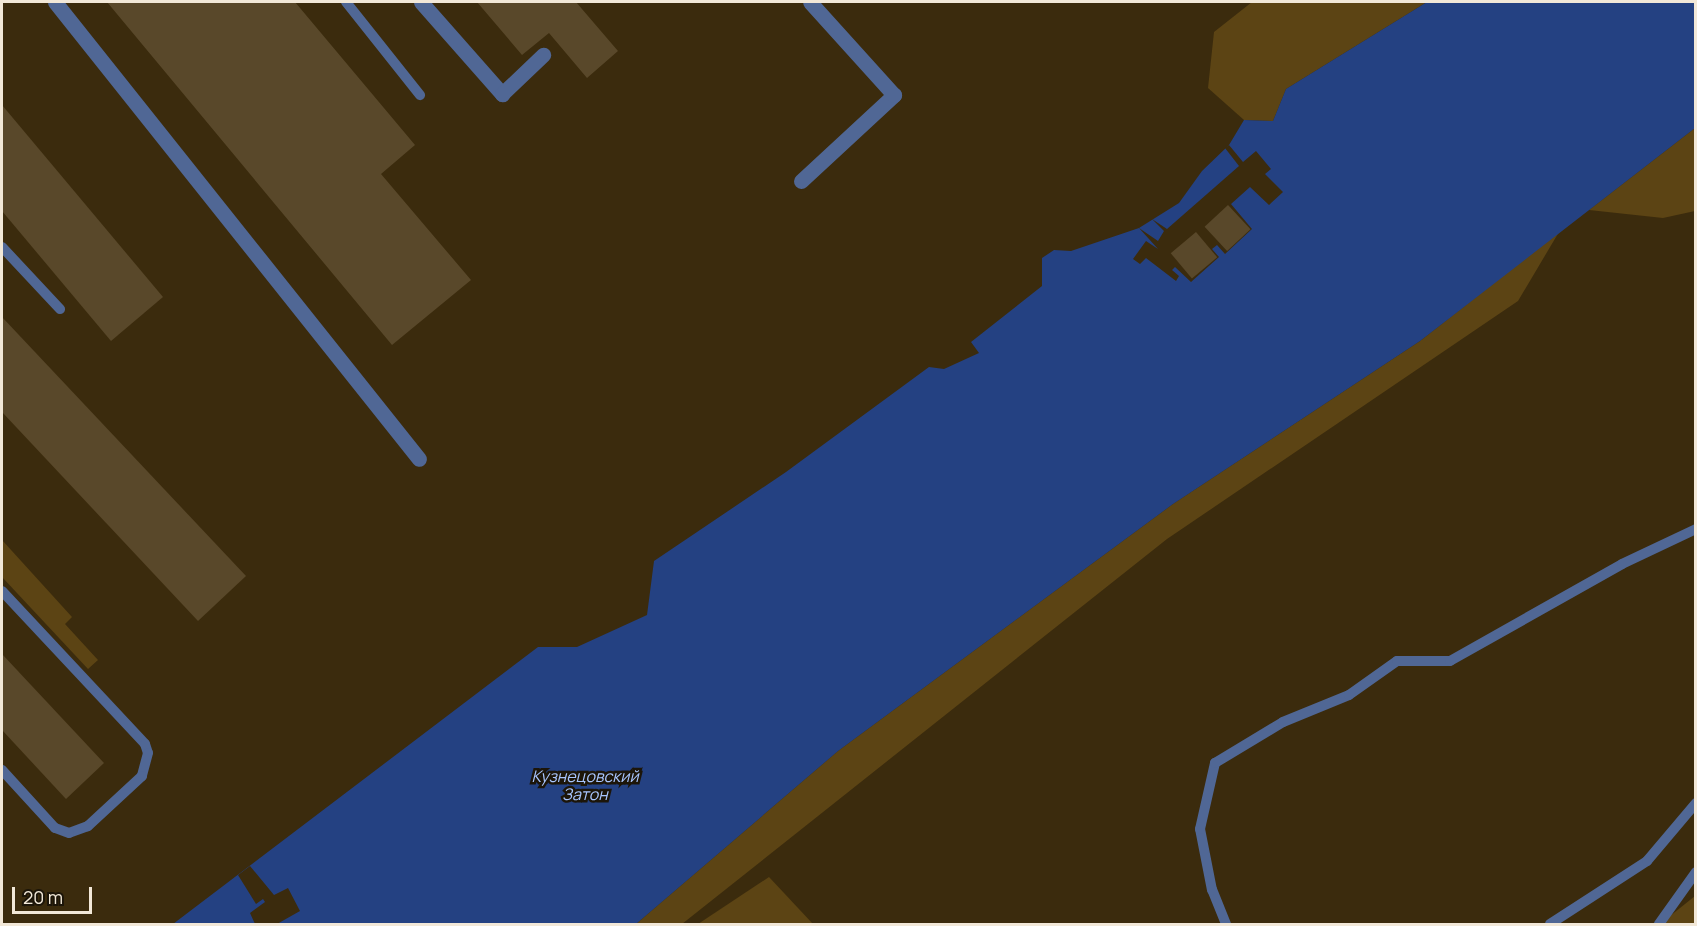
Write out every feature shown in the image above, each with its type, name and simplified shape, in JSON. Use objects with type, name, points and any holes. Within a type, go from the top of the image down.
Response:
[{"type":"street","points":[[55,2],[419,459]]},
{"type":"street","points":[[421,2],[502,94],[543,55]]},
{"type":"street","points":[[801,181],[894,95],[810,2]]},
{"type":"lane","points":[[346,2],[420,95]]},
{"type":"lane","points":[[2,247],[60,309]]},
{"type":"lane","points":[[1226,924],[1212,890],[1200,829],[1215,763],[1283,722],[1349,695],[1397,661],[1450,661],[1603,575],[1695,529]]},
{"type":"lane","points":[[2,591],[145,744],[148,753],[142,776],[88,826],[69,833],[55,828],[2,770]]},
{"type":"lane","points":[[1550,924],[1647,861],[1695,804]]},
{"type":"lane","points":[[1659,924],[1695,872]]},
{"type":"shaded area","points":[[1252,2],[1427,2],[1286,89],[1273,121],[1244,120],[1208,88],[1214,32]]},
{"type":"shaded area","points":[[1695,128],[1695,211],[1663,218],[1589,210]]},
{"type":"shaded area","points":[[1559,232],[1518,301],[1167,539],[682,924],[636,924],[838,751],[1173,504],[1420,341]]},
{"type":"shaded area","points":[[2,540],[72,617],[65,624],[98,660],[88,669],[2,577]]},
{"type":"shaded area","points":[[769,877],[813,924],[698,924]]},
{"type":"shaded area","points":[[1695,896],[1695,924],[1660,924]]},
{"type":"water","name":"Кузнецовский Затон","points":[[1427,2],[1695,2],[1695,128],[1420,341],[1173,504],[838,751],[636,924],[173,924],[538,647],[577,647],[647,615],[654,561],[786,472],[929,367],[944,369],[979,353],[971,342],[1042,286],[1042,258],[1054,250],[1071,251],[1139,228],[1179,203],[1202,171],[1229,145],[1244,120],[1273,121],[1286,89]]},
{"type":"pier","points":[[1229,145],[1243,162],[1256,151],[1271,169],[1265,174],[1283,192],[1269,205],[1250,187],[1231,204],[1252,229],[1225,254],[1217,245],[1212,249],[1219,257],[1191,282],[1175,267],[1172,270],[1179,276],[1176,281],[1146,258],[1140,264],[1133,259],[1146,241],[1158,249],[1139,228],[1158,241],[1164,231],[1152,219],[1167,229],[1239,166],[1225,148]]},
{"type":"pier","points":[[250,866],[274,895],[288,888],[300,911],[277,924],[255,924],[250,913],[265,902],[263,899],[256,904],[238,875]]},
{"type":"building","points":[[107,2],[295,2],[415,145],[381,174],[471,280],[392,345]]},
{"type":"building","points":[[477,2],[576,2],[618,51],[587,78],[549,33],[522,55]]},
{"type":"building","points":[[2,105],[163,297],[111,341],[2,211]]},
{"type":"building","points":[[1228,205],[1251,229],[1227,251],[1205,227]]},
{"type":"building","points":[[1196,232],[1217,257],[1192,278],[1171,253]]},
{"type":"building","points":[[2,317],[246,576],[198,621],[2,412]]},
{"type":"building","points":[[2,654],[104,763],[66,799],[2,730]]}]
